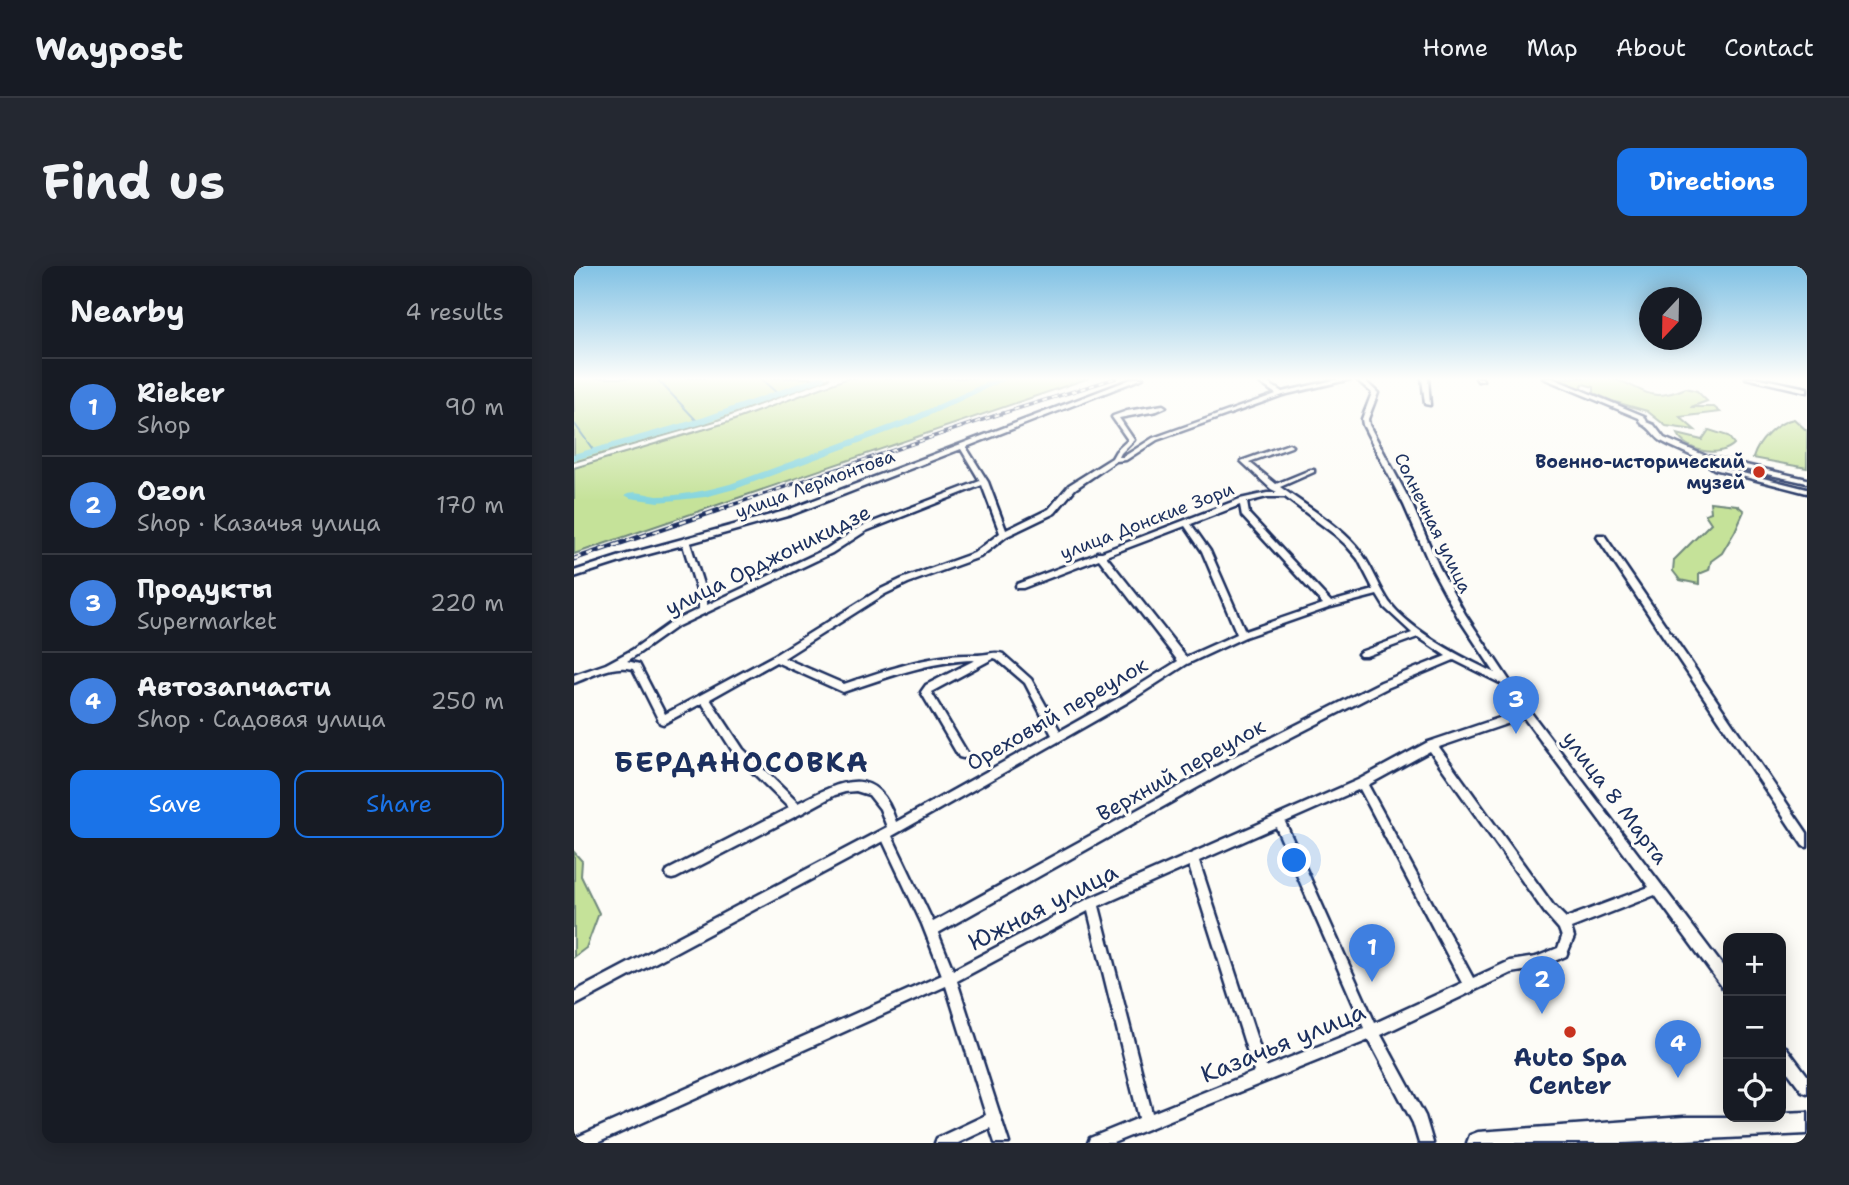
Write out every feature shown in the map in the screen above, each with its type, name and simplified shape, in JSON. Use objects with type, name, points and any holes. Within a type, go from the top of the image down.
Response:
[{"type":"main road","points":[[1478,1143],[1722,1125],[1807,1123]]},
{"type":"street","name":"улица Лермонтова","points":[[574,574],[788,513],[1032,419]]},
{"type":"street","points":[[609,666],[622,663],[636,666],[663,720],[776,658],[882,592],[905,580],[978,555],[1004,534],[1052,511],[1072,487],[1115,459],[1131,440],[1117,419]]},
{"type":"street","points":[[1115,459],[1124,459],[1163,435],[1209,419]]},
{"type":"street","name":"Солнечная улица","points":[[1365,419],[1435,567],[1505,682]]},
{"type":"street","points":[[1643,419],[1662,439],[1704,458],[1807,481]]},
{"type":"street","points":[[961,446],[984,482],[1004,534]]},
{"type":"street","points":[[1289,446],[1244,461],[1274,487],[1321,519],[1358,552],[1393,612],[1482,673],[1505,682]]},
{"type":"street","points":[[1704,458],[1716,468],[1807,491]]},
{"type":"street","points":[[1274,487],[1311,471]]},
{"type":"street","name":"улица Орджоникидзе","points":[[574,679],[609,666],[635,652],[673,625],[829,551],[863,529],[984,482]]},
{"type":"street","name":"улица Донские Зори","points":[[1020,586],[1243,501],[1267,495],[1287,495]]},
{"type":"street","points":[[1243,501],[1245,514],[1329,606]]},
{"type":"street","points":[[1186,522],[1206,551],[1242,635]]},
{"type":"street","points":[[1601,537],[1807,842]]},
{"type":"street","points":[[686,543],[703,597],[703,609]]},
{"type":"street","points":[[1100,554],[1184,662]]},
{"type":"street","name":"Ореховый переулок","points":[[574,999],[889,832],[1184,662],[1242,635],[1379,592]]},
{"type":"street","points":[[1363,654],[1420,633]]},
{"type":"street","points":[[776,658],[843,688],[925,663],[960,656],[1000,656],[1028,681],[1058,737]]},
{"type":"street","name":"Верхний переулок","points":[[931,930],[1239,758],[1384,685],[1455,656]]},
{"type":"street","points":[[963,754],[926,692],[986,657]]},
{"type":"street","name":"улица 8 Марта","points":[[1505,682],[1525,713],[1723,976]]},
{"type":"street","points":[[705,699],[739,752],[798,810]]},
{"type":"street","name":"Южная улица","points":[[580,1143],[950,978],[1092,903],[1363,783],[1432,745],[1525,713]]},
{"type":"street","points":[[1432,745],[1549,909],[1564,925],[1657,889]]},
{"type":"street","points":[[1363,783],[1470,985]]},
{"type":"street","points":[[672,874],[832,791],[852,784],[863,786],[878,796],[888,811],[889,832],[950,978],[1002,1143]]},
{"type":"street","points":[[1278,819],[1379,1047],[1420,1121],[1426,1143]]},
{"type":"street","points":[[1192,858],[1262,1076]]},
{"type":"street","points":[[1092,903],[1147,1121]]},
{"type":"street","name":"Казачья улица","points":[[1095,1143],[1374,1031],[1510,967],[1536,963],[1562,952],[1568,937],[1564,925]]},
{"type":"street","points":[[1786,1059],[1807,1086]]},
{"type":"street","points":[[942,1143],[994,1119]]},
{"type":"green space","points":[[574,419],[721,419],[715,421],[574,462]]},
{"type":"green space","points":[[737,419],[969,419],[574,554],[574,468]]},
{"type":"green space","points":[[1657,419],[1682,419],[1695,430],[1666,426]]},
{"type":"green space","points":[[1794,419],[1807,431],[1807,468],[1753,458],[1769,433]]},
{"type":"green space","points":[[1709,430],[1728,436],[1734,444],[1720,451],[1704,451],[1688,445],[1677,434],[1702,440]]},
{"type":"green space","points":[[1710,502],[1737,505],[1744,511],[1722,553],[1711,561],[1709,570],[1699,574],[1699,584],[1680,580],[1673,571],[1674,560],[1711,523],[1705,514],[1711,512]]},
{"type":"green space","points":[[574,852],[582,861],[581,876],[599,913],[586,948],[574,957]]},
{"type":"waterway","points":[[695,419],[698,422]]},
{"type":"waterway","points":[[574,457],[708,419]]},
{"type":"waterway","points":[[630,495],[658,499],[705,494],[734,486],[914,419]]},
{"type":"waterway","points":[[574,423],[594,451]]},
{"type":"railway","points":[[720,509],[985,419]]},
{"type":"railway","points":[[574,559],[725,508]]},
{"type":"place","name":"Военно-исторический музей","points":[[1759,472]]},
{"type":"place","name":"Продукты","points":[[1516,734]]},
{"type":"place","name":"Rieker","points":[[1372,982]]},
{"type":"place","name":"Ozon","points":[[1542,1014]]},
{"type":"place","name":"Auto Spa Center","points":[[1570,1032]]},
{"type":"place","name":"Автозапчасти","points":[[1678,1078]]},
{"type":"district","name":"БЕРДАНОСОВКА","points":[[742,762]]}]
